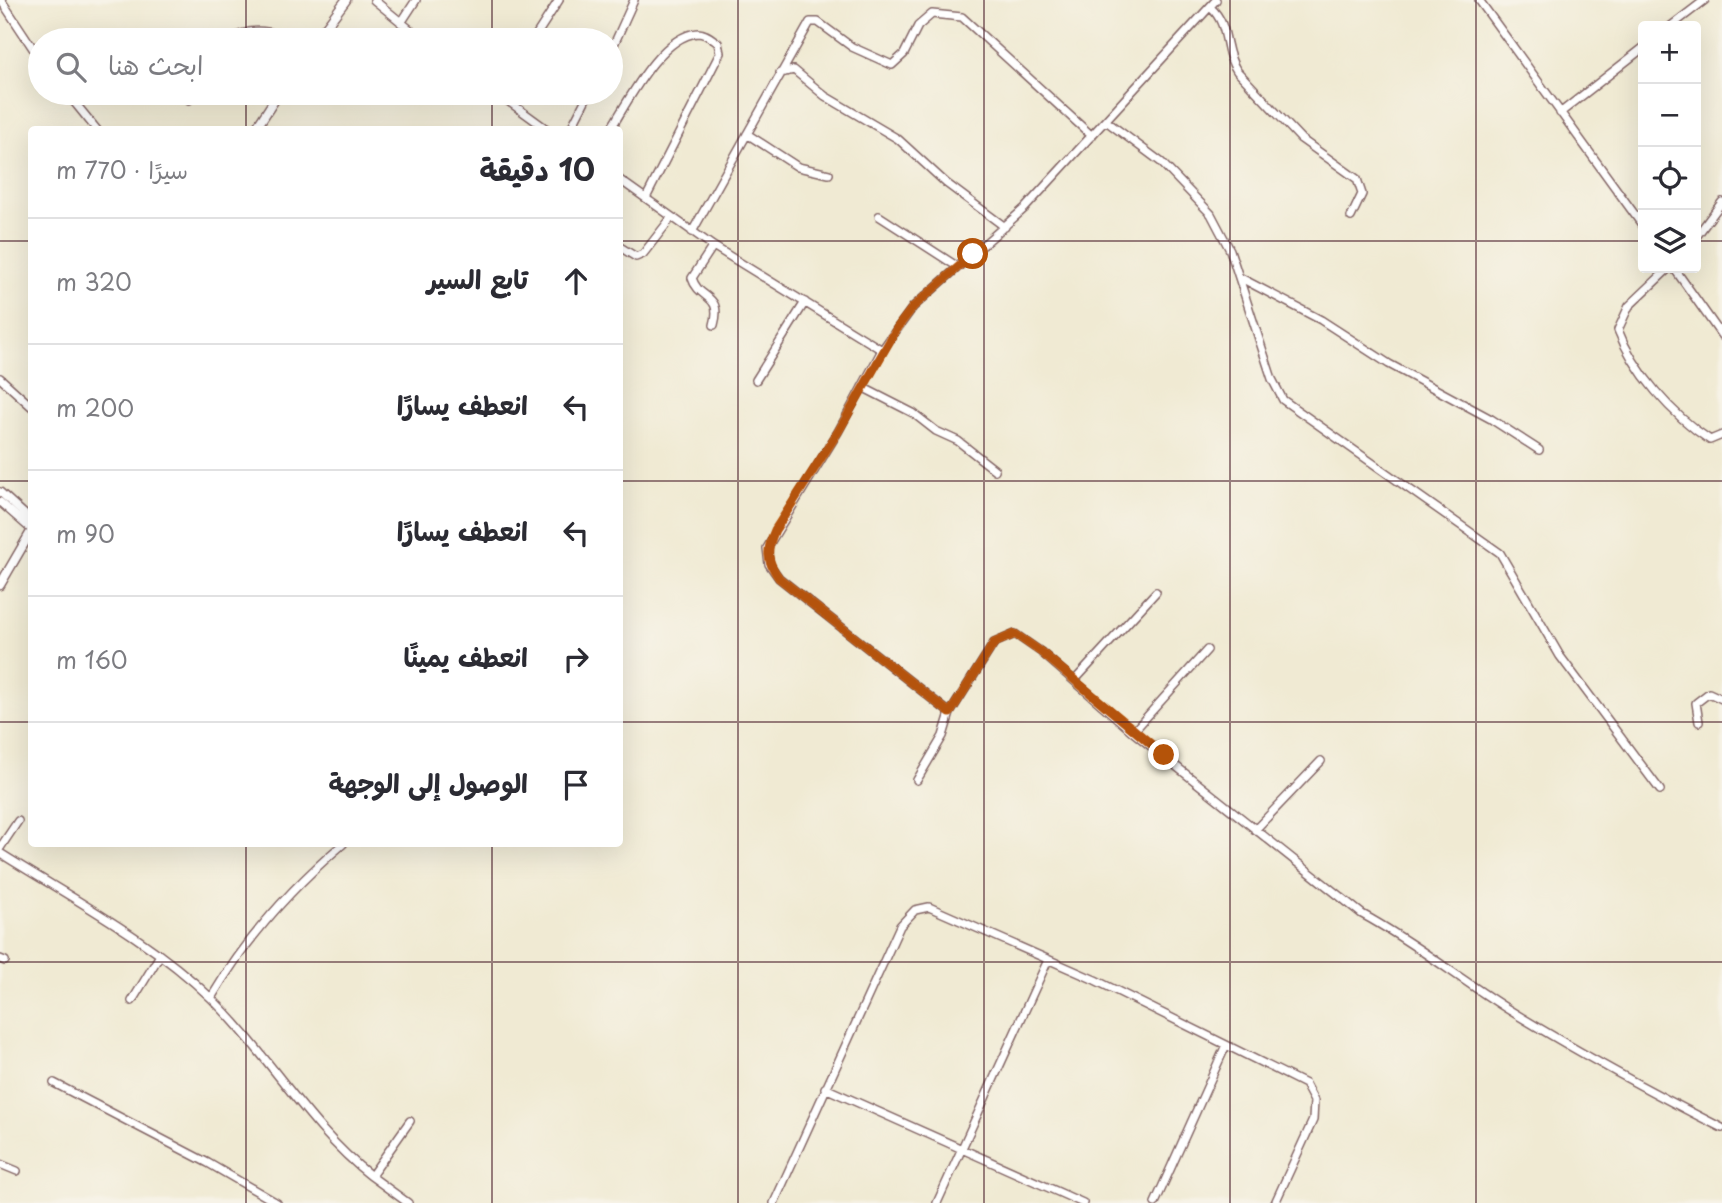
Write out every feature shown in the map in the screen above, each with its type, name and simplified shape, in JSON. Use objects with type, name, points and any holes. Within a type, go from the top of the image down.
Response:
[{"type":"street","points":[[1,0],[28,41]]},
{"type":"street","points":[[325,28],[346,0]]},
{"type":"street","points":[[374,0],[407,28]]},
{"type":"street","points":[[401,23],[416,0]]},
{"type":"street","points":[[541,28],[559,0]]},
{"type":"street","points":[[621,28],[634,0]]},
{"type":"street","points":[[950,713],[779,578],[769,564],[767,548],[775,530],[838,432],[882,350],[913,307],[1005,227],[1107,121],[1216,0]]},
{"type":"street","points":[[1479,0],[1638,219]]},
{"type":"street","points":[[1678,21],[1705,0]]},
{"type":"street","points":[[1211,8],[1222,20],[1232,64],[1237,71],[1301,139],[1357,179],[1362,194],[1351,217]]},
{"type":"street","points":[[692,232],[810,22],[818,22],[852,47],[892,65],[904,54],[918,26],[932,14],[954,13],[962,17],[1092,136]]},
{"type":"street","points":[[613,126],[666,49],[697,33],[705,34],[718,43],[720,53],[646,198]]},
{"type":"street","points":[[1560,113],[1638,52]]},
{"type":"street","points":[[780,74],[794,70],[825,96],[898,139],[946,183],[1005,227]]},
{"type":"street","points":[[76,105],[94,126]]},
{"type":"street","points":[[258,126],[271,105]]},
{"type":"street","points":[[513,105],[540,126]]},
{"type":"street","points":[[572,126],[583,105]]},
{"type":"street","points":[[1107,121],[1161,162],[1199,199],[1223,238],[1239,277],[1272,379],[1283,401],[1500,553],[1560,656],[1660,790]]},
{"type":"street","points":[[747,134],[798,167],[829,174]]},
{"type":"street","points":[[623,182],[713,246],[882,350]]},
{"type":"street","points":[[1701,230],[1722,202]]},
{"type":"street","points":[[879,216],[958,267]]},
{"type":"street","points":[[623,249],[636,257],[643,254],[672,217]]},
{"type":"street","points":[[713,246],[692,278],[694,284],[716,305],[718,311],[714,325]]},
{"type":"street","points":[[1666,273],[1629,306],[1618,330],[1643,377],[1674,411],[1710,440],[1722,435]]},
{"type":"street","points":[[1676,273],[1722,336]]},
{"type":"street","points":[[1239,277],[1286,305],[1321,320],[1389,364],[1491,419],[1539,450]]},
{"type":"street","points":[[756,380],[805,302]]},
{"type":"street","points":[[0,378],[28,403]]},
{"type":"street","points":[[862,387],[913,413],[936,431],[958,441],[995,470]]},
{"type":"street","points":[[0,492],[28,517]]},
{"type":"street","points":[[0,502],[28,526]]},
{"type":"street","points":[[0,585],[28,537]]},
{"type":"street","points":[[1075,680],[1156,592]]},
{"type":"street","points":[[917,780],[943,736],[950,713],[994,643],[1004,636],[1015,634],[1027,640],[1133,732],[1362,914],[1390,929],[1506,1008],[1657,1095],[1722,1128]]},
{"type":"street","points":[[1133,732],[1207,650]]},
{"type":"street","points":[[1699,722],[1696,703],[1709,693],[1722,699]]},
{"type":"street","points":[[1255,830],[1321,761]]},
{"type":"street","points":[[18,821],[0,850],[160,955],[211,998],[340,1147],[371,1176],[408,1203]]},
{"type":"street","points":[[211,998],[264,922],[310,872],[339,847]]},
{"type":"street","points":[[774,1203],[900,926],[915,910],[936,908],[1305,1084],[1314,1101],[1314,1120],[1275,1203]]},
{"type":"street","points":[[132,1001],[160,955]]},
{"type":"street","points":[[937,1203],[1048,960]]},
{"type":"street","points":[[1155,1203],[1226,1045]]},
{"type":"street","points":[[54,1083],[208,1163],[277,1203]]},
{"type":"street","points":[[825,1088],[1083,1203]]},
{"type":"street","points":[[371,1176],[410,1121]]},
{"type":"street","points":[[0,1164],[17,1171]]},
{"type":"route","points":[[973,254],[913,307],[882,350],[838,432],[775,530],[767,548],[769,564],[779,578],[950,713],[994,643],[1004,636],[1015,634],[1027,640],[1133,732],[1164,755]]}]
